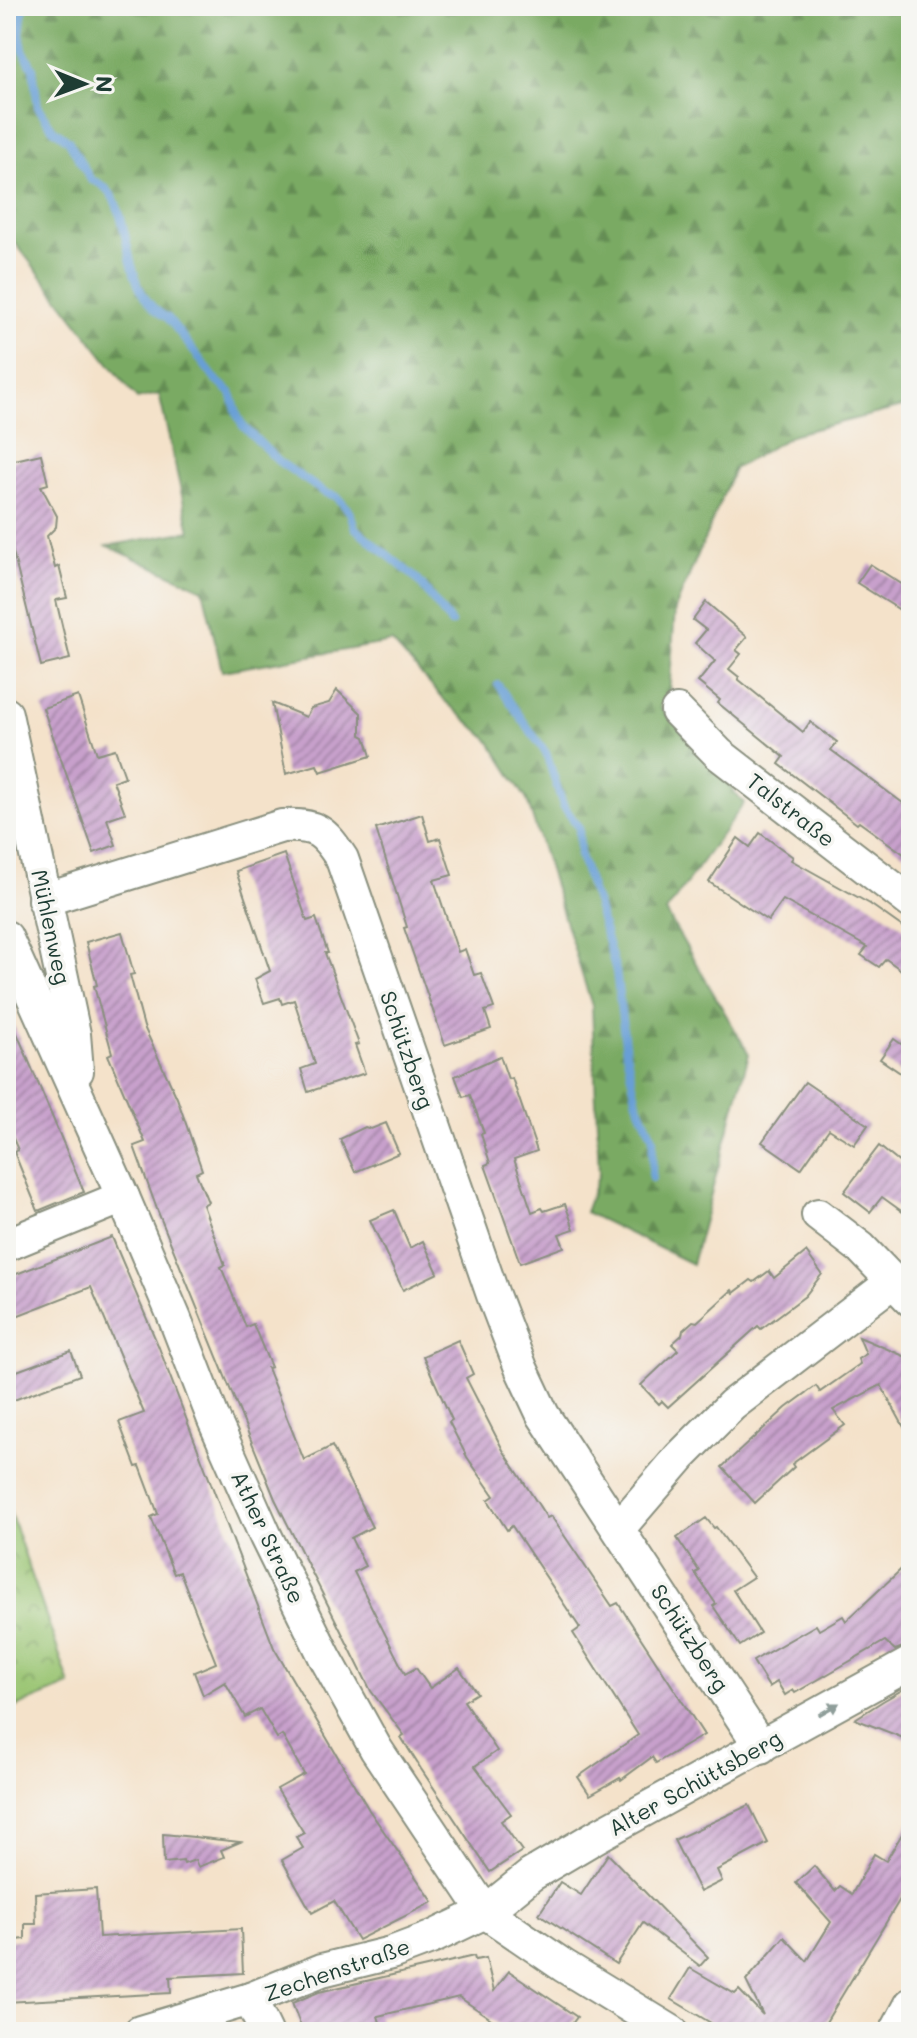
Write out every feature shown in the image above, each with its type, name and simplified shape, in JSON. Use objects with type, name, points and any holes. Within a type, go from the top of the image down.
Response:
[{"type":"street","name":"Talstraße","points":[[677,711],[719,754],[911,902]]},
{"type":"street","name":"Mühlenweg","points":[[6,714],[74,1034],[78,1094]]},
{"type":"street","name":"Schützberg","points":[[44,900],[282,826],[306,825],[327,836],[342,859],[448,1167],[521,1368],[543,1415],[761,1747]]},
{"type":"street","name":"Ather Straße","points":[[6,937],[123,1197],[214,1420],[266,1537],[325,1657],[376,1749],[485,1912],[564,1966],[672,2032]]},
{"type":"street","points":[[6,1245],[123,1197]]},
{"type":"street","points":[[619,1528],[680,1457],[732,1405],[903,1290],[861,1248],[818,1215]]},
{"type":"street","name":"Alter Schüttsberg","points":[[485,1912],[531,1875],[597,1836],[911,1663]]},
{"type":"street","name":"Zechenstraße","points":[[140,2032],[250,1999],[322,1970],[391,1953],[485,1912]]},
{"type":"street","points":[[250,1999],[266,2032]]},
{"type":"street","points":[[896,2032],[911,2004]]},
{"type":"green space","points":[[6,6],[911,6],[911,405],[794,434],[734,469],[675,609],[669,696],[660,707],[744,803],[666,912],[749,1054],[692,1264],[585,1212],[599,1174],[592,1006],[527,800],[488,739],[446,702],[392,642],[222,671],[203,589],[107,546],[190,531],[159,394],[137,399],[6,231]]},
{"type":"green space","points":[[6,1501],[70,1685],[6,1711]]},
{"type":"building","points":[[41,454],[48,484],[41,486],[57,516],[56,527],[47,536],[67,598],[56,600],[70,659],[41,666],[6,524],[6,462]]},
{"type":"building","points":[[870,564],[911,590],[911,600],[903,612],[857,583]]},
{"type":"building","points":[[706,602],[747,637],[736,650],[741,654],[729,669],[738,679],[803,732],[810,722],[837,742],[831,750],[911,809],[911,859],[859,822],[857,824],[779,764],[784,757],[718,703],[720,700],[698,682],[715,661],[695,643],[706,630],[693,620]]},
{"type":"building","points":[[337,690],[361,713],[361,735],[365,737],[371,756],[320,772],[317,765],[286,774],[272,703],[306,717],[311,708],[329,703]]},
{"type":"building","points":[[78,696],[97,754],[115,749],[125,777],[113,781],[125,813],[107,819],[116,845],[94,853],[43,708]]},
{"type":"building","points":[[422,814],[430,841],[440,838],[452,875],[434,880],[458,952],[465,949],[474,975],[481,973],[494,1008],[485,1011],[491,1029],[445,1045],[404,928],[407,927],[376,829]]},
{"type":"building","points":[[760,833],[793,857],[791,860],[870,904],[911,933],[911,977],[886,959],[879,967],[861,955],[867,947],[783,900],[768,921],[709,882],[738,838],[750,847]]},
{"type":"building","points":[[284,854],[307,921],[316,918],[328,953],[325,953],[359,1044],[355,1045],[365,1073],[308,1092],[301,1069],[315,1064],[294,1000],[282,1004],[280,998],[264,1003],[255,979],[270,971],[236,871]]},
{"type":"building","points":[[122,932],[144,1027],[177,1098],[202,1170],[196,1173],[208,1202],[203,1205],[225,1265],[221,1267],[246,1327],[253,1324],[304,1460],[332,1446],[372,1527],[351,1538],[365,1566],[354,1572],[405,1674],[416,1668],[430,1688],[459,1668],[477,1693],[464,1701],[497,1751],[475,1766],[511,1814],[501,1821],[522,1851],[490,1872],[421,1769],[401,1737],[404,1735],[371,1691],[275,1499],[158,1212],[134,1146],[145,1142],[108,1055],[112,1053],[86,942]]},
{"type":"building","points":[[6,1007],[84,1192],[38,1211],[14,1152],[18,1150],[6,1122]]},
{"type":"building","points":[[894,1039],[911,1051],[911,1061],[902,1074],[880,1059]]},
{"type":"building","points":[[500,1056],[508,1079],[512,1078],[537,1151],[514,1159],[532,1212],[565,1204],[574,1229],[559,1234],[564,1247],[520,1263],[485,1165],[490,1163],[481,1134],[484,1133],[470,1095],[463,1097],[455,1076]]},
{"type":"building","points":[[805,1082],[868,1125],[854,1145],[829,1129],[801,1169],[762,1142]]},
{"type":"building","points":[[386,1123],[399,1153],[355,1172],[340,1139],[365,1127],[371,1129]]},
{"type":"building","points":[[879,1146],[911,1172],[911,1218],[882,1197],[870,1212],[844,1192]]},
{"type":"building","points":[[394,1210],[410,1248],[423,1241],[438,1273],[403,1290],[370,1220]]},
{"type":"building","points":[[112,1237],[158,1345],[274,1648],[369,1810],[433,1902],[358,1940],[334,1901],[312,1913],[282,1860],[303,1848],[296,1837],[304,1833],[277,1789],[304,1774],[282,1735],[277,1738],[260,1709],[245,1717],[225,1682],[203,1695],[194,1672],[216,1663],[180,1572],[174,1574],[151,1517],[158,1514],[119,1422],[144,1413],[91,1287],[6,1320],[6,1278]]},
{"type":"building","points":[[806,1252],[822,1274],[805,1296],[761,1329],[758,1326],[668,1407],[662,1401],[659,1404],[641,1385],[678,1350],[672,1344],[693,1321],[697,1322],[732,1290],[734,1293],[769,1271],[774,1278]]},
{"type":"building","points":[[859,1337],[911,1359],[911,1440],[881,1385],[833,1410],[845,1425],[792,1464],[794,1467],[755,1503],[722,1467],[786,1408],[816,1386],[820,1392],[860,1364],[858,1359],[866,1354]]},
{"type":"building","points":[[458,1340],[473,1374],[466,1378],[503,1450],[547,1518],[551,1516],[612,1606],[618,1603],[704,1735],[656,1763],[652,1757],[621,1780],[590,1795],[578,1777],[638,1735],[573,1633],[580,1628],[512,1526],[507,1530],[488,1500],[494,1496],[467,1457],[449,1422],[452,1420],[423,1356]]},
{"type":"building","points":[[71,1351],[80,1375],[6,1403],[6,1375]]},
{"type":"building","points":[[706,1518],[753,1577],[733,1590],[760,1633],[740,1646],[713,1606],[716,1604],[695,1573],[699,1571],[677,1538]]},
{"type":"building","points":[[911,1560],[911,1644],[895,1650],[885,1641],[795,1693],[793,1690],[785,1695],[777,1682],[769,1687],[753,1661],[816,1625],[819,1630],[843,1616],[846,1621]]},
{"type":"building","points":[[911,1685],[911,1741],[855,1719],[883,1701]]},
{"type":"building","points":[[749,1805],[768,1843],[717,1870],[722,1881],[700,1892],[674,1840]]},
{"type":"building","points":[[911,1819],[911,1881],[820,2032],[726,2032],[671,1999],[690,1968],[735,1994],[739,1990],[763,2015],[746,1981],[784,1937],[807,1961],[831,1922],[796,1883],[814,1866],[835,1891],[840,1886],[852,1894],[874,1854],[886,1861]]},
{"type":"building","points":[[163,1834],[240,1842],[221,1850],[224,1857],[198,1867],[195,1860],[184,1864],[183,1861],[164,1863]]},
{"type":"building","points":[[608,1854],[708,1957],[700,1966],[643,1923],[616,1964],[539,1914],[560,1882],[581,1895]]},
{"type":"building","points":[[96,1889],[99,1937],[241,1929],[243,1973],[170,1977],[171,1993],[6,2002],[6,1941],[25,1939],[25,1924],[36,1924],[35,1893]]},
{"type":"building","points":[[474,1956],[475,1960],[486,1958],[494,1991],[509,1971],[577,2017],[566,2032],[510,2032],[459,1997],[378,2016],[383,2032],[303,2032],[292,2003],[319,1992]]},
{"type":"waterway","points":[[23,6],[20,34],[23,50],[33,68],[38,107],[53,129],[68,140],[91,180],[106,189],[116,203],[139,287],[151,305],[168,318],[216,380],[231,393],[243,426],[278,461],[325,493],[336,496],[350,512],[355,528],[417,579],[451,623]]},
{"type":"waterway","points":[[498,685],[546,753],[563,805],[579,828],[580,856],[616,971],[626,1052],[637,1102],[653,1138],[652,1178]]}]
